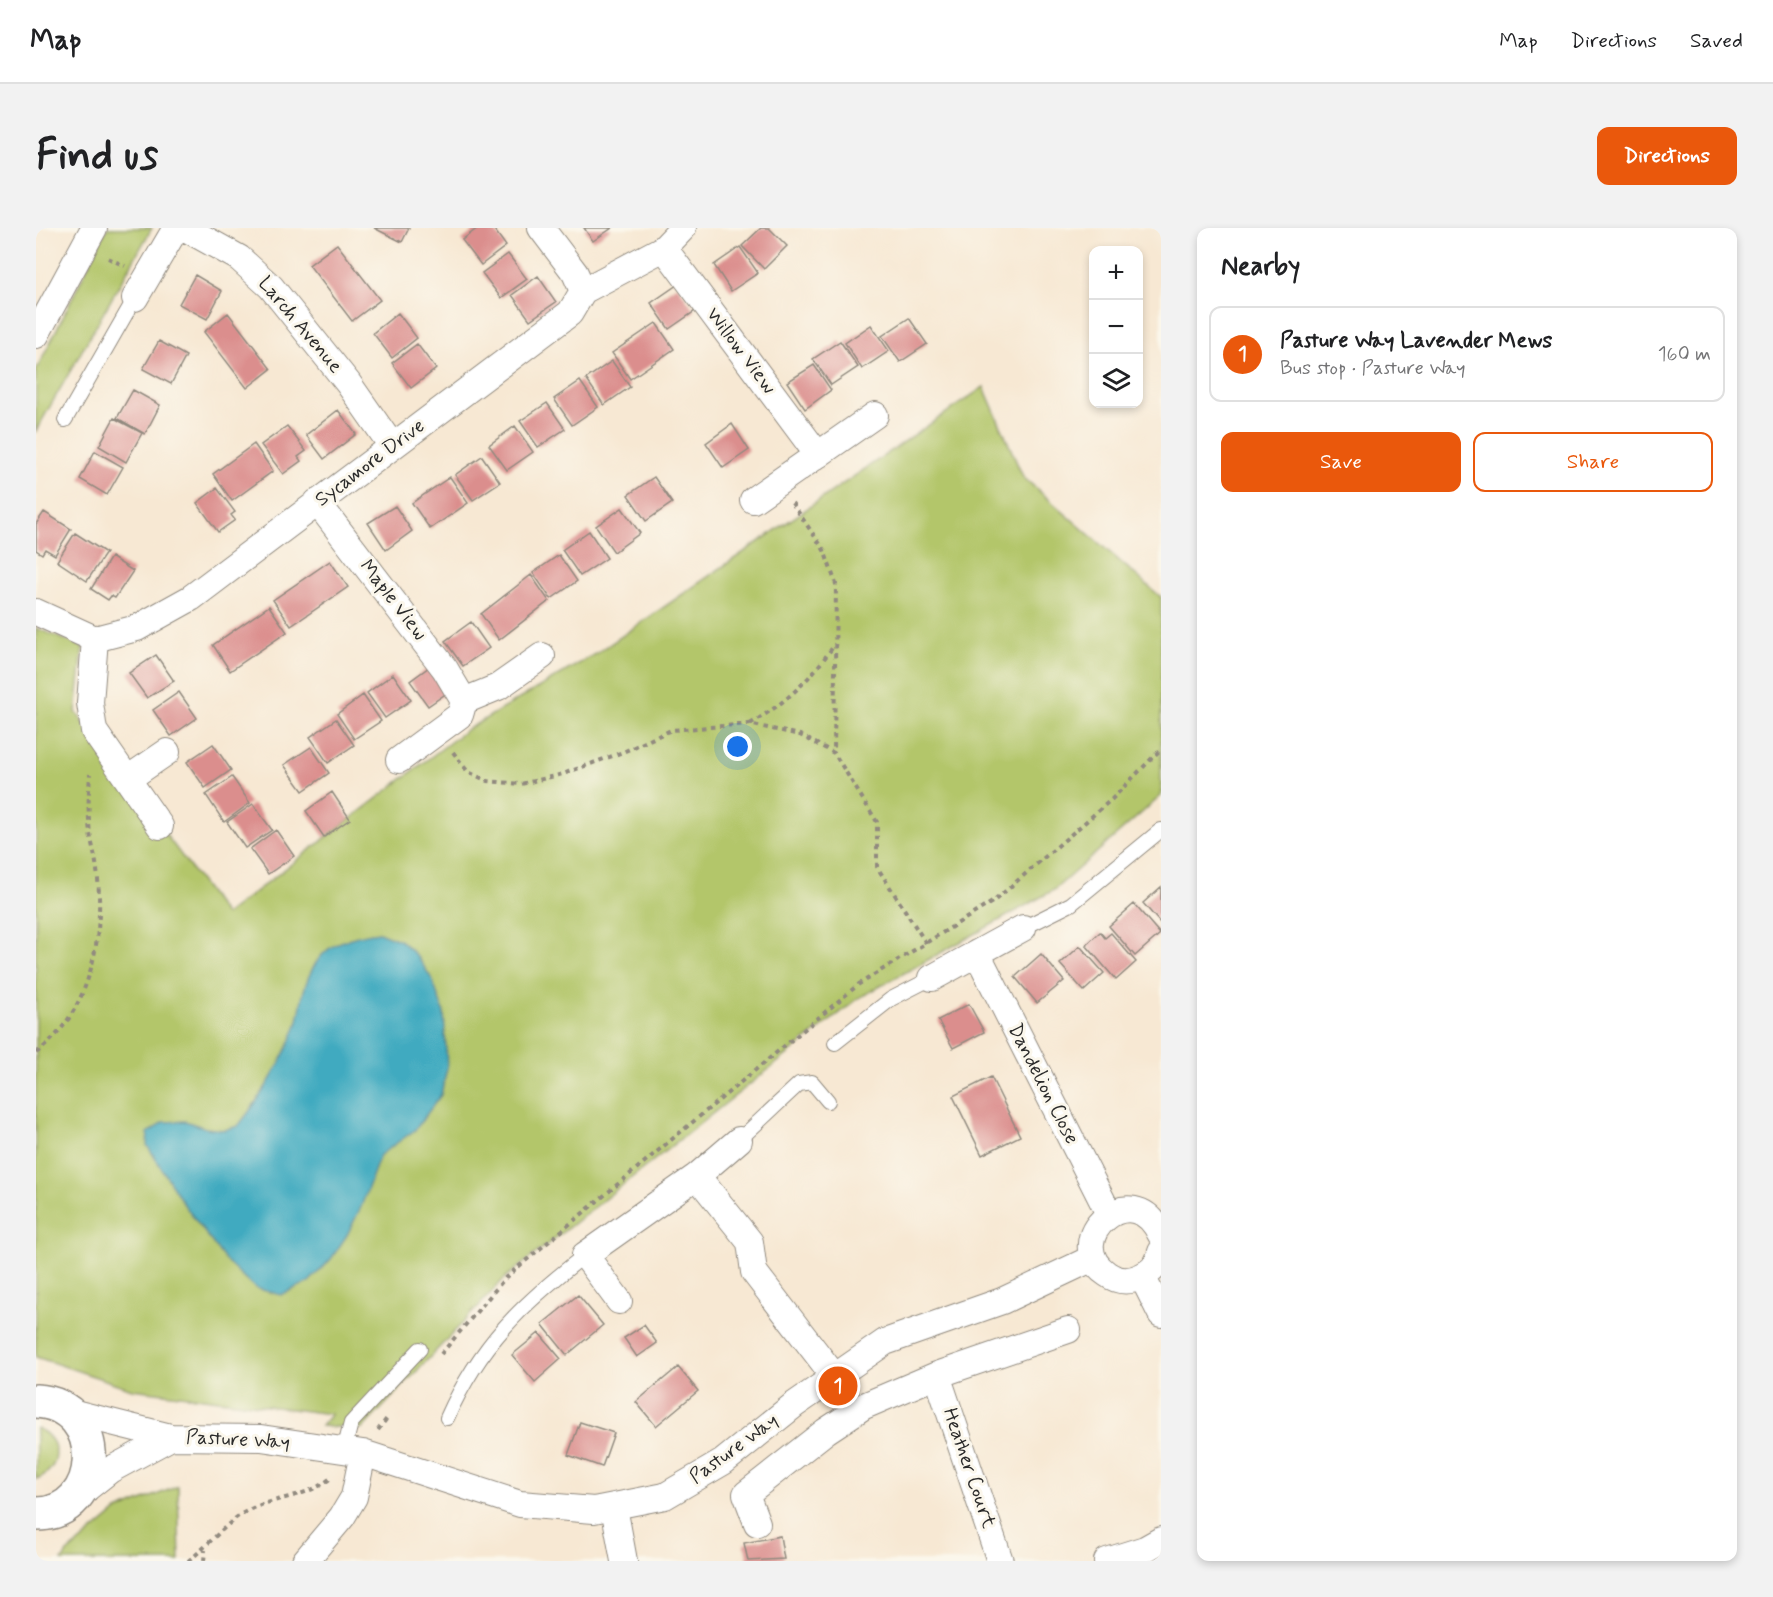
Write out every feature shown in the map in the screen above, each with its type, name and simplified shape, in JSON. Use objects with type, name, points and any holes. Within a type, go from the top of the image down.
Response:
[{"type":"main road","points":[[36,1537],[54,1508],[86,1481],[90,1466],[90,1445],[82,1427],[46,1402]]},
{"type":"street","points":[[135,298],[176,228]]},
{"type":"street","name":"Larch Avenue","points":[[185,228],[239,258],[271,287],[341,375],[392,446]]},
{"type":"street","points":[[541,228],[575,273],[583,291]]},
{"type":"street","name":"Sycamore Drive","points":[[95,639],[138,628],[191,598],[570,313],[583,291],[664,248],[683,228]]},
{"type":"street","points":[[36,335],[88,237]]},
{"type":"street","name":"Willow View","points":[[664,248],[818,455]]},
{"type":"street","points":[[753,500],[875,415]]},
{"type":"street","name":"Maple View","points":[[317,502],[445,669],[464,701]]},
{"type":"street","points":[[36,612],[95,639],[90,703],[94,731],[129,778],[160,826]]},
{"type":"street","points":[[399,760],[460,715],[464,701],[498,687],[542,656]]},
{"type":"street","points":[[129,778],[168,752]]},
{"type":"street","points":[[932,978],[1023,928]]},
{"type":"street","name":"Dandelion Close","points":[[977,953],[1108,1214]]},
{"type":"street","points":[[619,1301],[585,1256],[697,1176],[739,1140]]},
{"type":"street","points":[[697,1176],[750,1242],[754,1272],[834,1376]]},
{"type":"street","points":[[1161,1234],[1152,1220],[1142,1212],[1130,1209],[1108,1214],[1095,1228],[1091,1240],[1094,1258],[1101,1269],[1121,1280],[1133,1280],[1150,1272],[1158,1263],[1161,1251]]},
{"type":"street","name":"Pasture Way","points":[[46,1402],[171,1437],[261,1438],[353,1451],[520,1504],[594,1510],[665,1496],[723,1462],[834,1376],[885,1342],[1002,1300],[1094,1258]]},
{"type":"street","points":[[1142,1276],[1161,1314]]},
{"type":"street","points":[[757,1523],[746,1494],[782,1464],[864,1406],[937,1375],[1068,1330]]},
{"type":"street","name":"Heather Court","points":[[937,1375],[1000,1561]]},
{"type":"street","name":"Pasture Way","points":[[54,1508],[110,1470],[171,1437]]},
{"type":"street","points":[[305,1561],[342,1517],[354,1497],[353,1451]]},
{"type":"street","points":[[614,1506],[624,1561]]},
{"type":"street","points":[[1107,1561],[1145,1549],[1161,1540]]},
{"type":"lane","points":[[65,420],[135,298]]},
{"type":"lane","points":[[1023,928],[1071,903],[1161,830]]},
{"type":"lane","points":[[835,1043],[891,999],[932,978]]},
{"type":"lane","points":[[739,1140],[798,1084],[812,1082],[828,1101]]},
{"type":"lane","points":[[447,1418],[463,1383],[511,1318],[585,1256]]},
{"type":"lane","points":[[353,1451],[351,1423],[420,1349]]},
{"type":"path","points":[[88,237],[148,276]]},
{"type":"path","points":[[778,483],[824,550],[836,584],[834,753]]},
{"type":"path","points":[[749,724],[781,704],[811,678],[835,643]]},
{"type":"path","points":[[438,732],[468,772],[488,781],[521,784],[563,774],[623,752],[671,730],[749,724],[800,735],[834,753],[876,822],[877,867],[926,943]]},
{"type":"path","points":[[36,1053],[70,1019],[92,967],[99,925],[97,871],[89,821],[94,731]]},
{"type":"path","points":[[439,1356],[506,1277],[859,984],[994,901],[1112,800],[1161,749]]},
{"type":"path","points":[[188,1561],[206,1549],[244,1512],[316,1490],[395,1409]]},
{"type":"path","points":[[204,1561],[206,1549]]},
{"type":"green space","points":[[107,228],[152,228],[36,431],[36,371]]},
{"type":"green space","points":[[984,387],[1023,477],[1161,597],[1161,796],[1054,890],[859,998],[506,1277],[362,1429],[321,1426],[331,1414],[132,1389],[36,1357],[36,628],[83,647],[76,712],[225,915],[466,730],[597,653]]},
{"type":"green space","points":[[36,1428],[51,1439],[56,1454],[51,1468],[36,1479]]},
{"type":"green space","points":[[178,1486],[180,1561],[62,1561],[67,1553],[117,1511]]},
{"type":"water","points":[[379,932],[401,941],[417,956],[432,979],[444,1013],[447,1068],[441,1095],[415,1130],[380,1155],[361,1207],[347,1235],[331,1259],[309,1282],[281,1295],[255,1288],[225,1260],[183,1203],[147,1145],[148,1133],[164,1122],[185,1121],[206,1128],[224,1130],[238,1126],[284,1055],[296,1026],[306,983],[319,959],[337,943]]},
{"type":"building","points":[[374,228],[409,228],[402,242]]},
{"type":"building","points":[[478,228],[493,228],[506,246],[481,265],[462,240]]},
{"type":"building","points":[[584,228],[612,228],[593,241]]},
{"type":"building","points":[[761,228],[769,228],[787,246],[764,269],[742,246]]},
{"type":"building","points":[[337,244],[380,300],[352,321],[309,265]]},
{"type":"building","points":[[740,247],[758,273],[731,291],[714,265]]},
{"type":"building","points":[[508,254],[527,279],[501,298],[482,273]]},
{"type":"building","points":[[195,275],[222,291],[207,319],[179,304]]},
{"type":"building","points":[[538,276],[556,302],[530,320],[512,295]]},
{"type":"building","points":[[677,285],[695,311],[669,329],[651,303]]},
{"type":"building","points":[[228,313],[271,369],[247,388],[204,332]]},
{"type":"building","points":[[398,313],[417,338],[392,358],[373,333]]},
{"type":"building","points":[[909,318],[927,344],[900,362],[882,336]]},
{"type":"building","points":[[656,323],[674,349],[630,379],[612,353]]},
{"type":"building","points":[[871,325],[889,351],[862,369],[845,343]]},
{"type":"building","points":[[159,341],[186,356],[171,384],[143,369]]},
{"type":"building","points":[[840,341],[858,367],[831,385],[813,359]]},
{"type":"building","points":[[417,344],[436,369],[411,388],[392,363]]},
{"type":"building","points":[[612,361],[630,387],[604,405],[586,379]]},
{"type":"building","points":[[814,365],[831,390],[805,409],[787,382]]},
{"type":"building","points":[[580,381],[598,407],[572,425],[554,399]]},
{"type":"building","points":[[133,390],[160,405],[145,434],[117,418]]},
{"type":"building","points":[[547,403],[565,429],[538,447],[520,421]]},
{"type":"building","points":[[338,410],[356,434],[324,459],[306,435]]},
{"type":"building","points":[[114,418],[142,433],[126,462],[99,446]]},
{"type":"building","points":[[732,424],[749,450],[723,468],[706,443]]},
{"type":"building","points":[[287,426],[306,451],[298,457],[301,461],[283,474],[261,445]]},
{"type":"building","points":[[515,426],[533,452],[507,470],[489,445]]},
{"type":"building","points":[[254,444],[273,471],[232,501],[213,474]]},
{"type":"building","points":[[95,451],[123,467],[107,495],[80,479]]},
{"type":"building","points":[[482,456],[500,482],[473,500],[455,475]]},
{"type":"building","points":[[450,477],[468,503],[430,529],[412,503]]},
{"type":"building","points":[[654,477],[672,503],[646,521],[628,495]]},
{"type":"building","points":[[217,488],[235,512],[231,515],[235,520],[218,532],[197,503]]},
{"type":"building","points":[[395,506],[412,531],[386,550],[368,523]]},
{"type":"building","points":[[622,508],[640,533],[614,552],[596,526]]},
{"type":"building","points":[[44,512],[71,529],[55,555],[45,549],[42,554],[36,550],[36,524]]},
{"type":"building","points":[[589,531],[607,558],[580,576],[562,550]]},
{"type":"building","points":[[75,533],[106,553],[87,581],[57,561]]},
{"type":"building","points":[[559,555],[577,581],[551,599],[533,573]]},
{"type":"building","points":[[111,557],[133,571],[115,598],[111,596],[108,600],[91,589]]},
{"type":"building","points":[[330,561],[348,587],[291,626],[273,600]]},
{"type":"building","points":[[531,575],[549,601],[499,640],[481,614]]},
{"type":"building","points":[[269,606],[287,632],[230,671],[213,645]]},
{"type":"building","points":[[471,622],[489,648],[463,666],[445,641]]},
{"type":"building","points":[[156,655],[174,681],[147,698],[129,673]]},
{"type":"building","points":[[436,662],[454,688],[428,706],[410,681]]},
{"type":"building","points":[[393,674],[411,700],[385,718],[367,693]]},
{"type":"building","points":[[179,692],[197,718],[171,736],[153,710]]},
{"type":"building","points":[[363,695],[381,721],[354,739],[337,714]]},
{"type":"building","points":[[336,719],[354,745],[328,763],[310,737]]},
{"type":"building","points":[[213,744],[231,770],[205,788],[187,762]]},
{"type":"building","points":[[311,747],[329,773],[303,791],[284,765]]},
{"type":"building","points":[[232,777],[250,803],[224,822],[206,795]]},
{"type":"building","points":[[332,792],[350,819],[324,837],[306,811]]},
{"type":"building","points":[[253,804],[272,830],[245,848],[227,822]]},
{"type":"building","points":[[276,830],[294,856],[268,874],[250,849]]},
{"type":"building","points":[[1161,887],[1161,924],[1143,903]]},
{"type":"building","points":[[1134,904],[1160,934],[1135,956],[1109,926]]},
{"type":"building","points":[[1100,932],[1105,938],[1111,933],[1136,962],[1116,980],[1086,945]]},
{"type":"building","points":[[1080,946],[1104,973],[1084,991],[1060,964]]},
{"type":"building","points":[[1041,954],[1064,981],[1037,1003],[1015,977]]},
{"type":"building","points":[[969,1004],[984,1032],[953,1048],[938,1020]]},
{"type":"building","points":[[991,1077],[1020,1136],[982,1155],[953,1096]]},
{"type":"building","points":[[578,1295],[603,1325],[567,1355],[542,1324]]},
{"type":"building","points":[[644,1325],[657,1343],[637,1357],[624,1338]]},
{"type":"building","points":[[539,1333],[561,1359],[535,1382],[512,1355]]},
{"type":"building","points":[[678,1367],[698,1391],[656,1426],[636,1402]]},
{"type":"building","points":[[580,1422],[614,1433],[602,1467],[568,1455]]},
{"type":"building","points":[[780,1536],[784,1559],[748,1561],[744,1543]]},
{"type":"place","name":"Pasture Way Lavender Mews","points":[[838,1386]]}]
